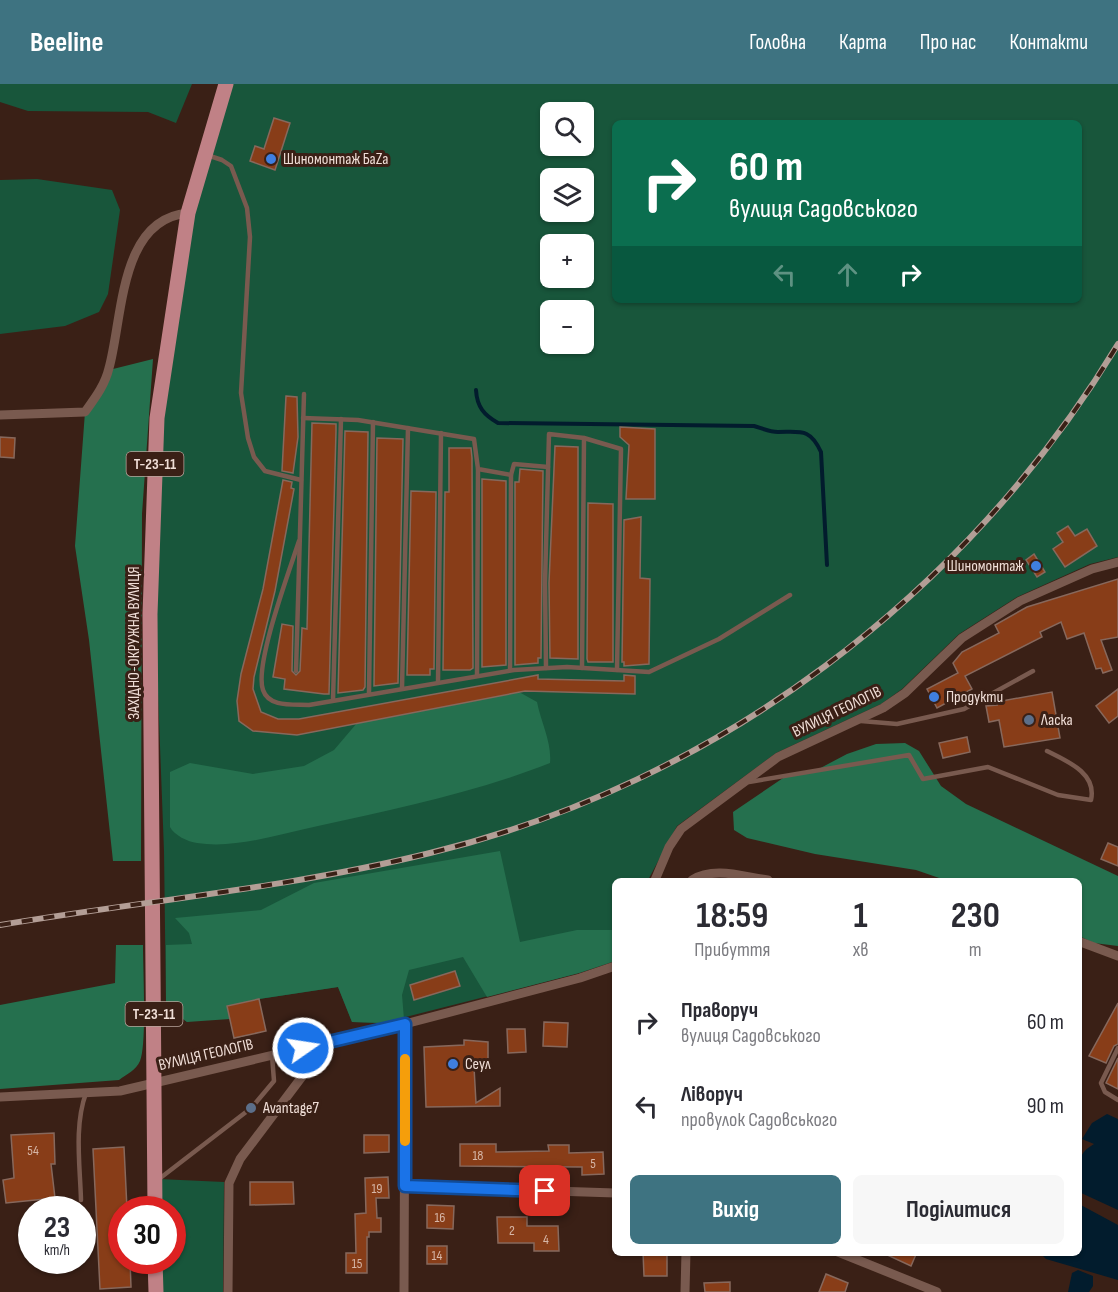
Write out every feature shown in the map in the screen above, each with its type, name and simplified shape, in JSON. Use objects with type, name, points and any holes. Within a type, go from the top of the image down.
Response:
[{"type":"main road","name":"ЗАХІДНО-ОКРУЖНА ВУЛИЦЯ","points":[[154,1196],[150,614],[157,418],[188,213],[226,84]]},
{"type":"main road","points":[[155,1274],[156,1292]]},
{"type":"street","points":[[0,415],[85,412],[101,389],[109,370],[129,270],[138,246],[161,222],[174,215],[188,213]]},
{"type":"street","name":"ВУЛИЦЯ ГЕОЛОГІВ","points":[[656,878],[669,847],[681,829],[778,758],[858,721],[905,693],[962,638],[1020,601],[1092,569],[1118,562]]},
{"type":"street","points":[[695,878],[702,874],[720,873],[754,878]]},
{"type":"street","points":[[1082,942],[1118,956]]},
{"type":"street","name":"ВУЛИЦЯ ГЕОЛОГІВ","points":[[0,1097],[120,1091],[405,1024],[580,978],[612,967]]},
{"type":"street","points":[[404,1292],[405,1024]]},
{"type":"street","points":[[228,1292],[229,1183],[240,1158],[304,1074],[303,1048]]},
{"type":"street","points":[[405,1186],[612,1193]]},
{"type":"street","points":[[685,1292],[686,1256]]},
{"type":"street","points":[[848,1256],[937,1292]]},
{"type":"lane","points":[[204,155],[222,160],[231,166],[243,191],[247,208],[250,237],[241,393],[248,438],[254,457],[265,471],[301,480]]},
{"type":"lane","points":[[296,671],[304,394]]},
{"type":"lane","points":[[303,418],[374,422],[474,439],[478,470],[477,675]]},
{"type":"lane","points":[[333,700],[340,419]]},
{"type":"lane","points":[[369,693],[374,422]]},
{"type":"lane","points":[[402,688],[408,428]]},
{"type":"lane","points":[[438,682],[441,433]]},
{"type":"lane","points":[[546,668],[545,583],[549,434],[584,438],[621,449],[617,670]]},
{"type":"lane","points":[[582,668],[584,438]]},
{"type":"lane","points":[[510,670],[511,475],[514,464],[548,467]]},
{"type":"lane","points":[[478,470],[511,475]]},
{"type":"lane","points":[[299,541],[274,619],[263,669],[262,690],[270,700],[280,704],[309,705],[510,670],[582,668],[649,672],[674,663],[790,595]]},
{"type":"lane","points":[[858,721],[897,724],[964,709],[1034,671]]},
{"type":"lane","points":[[743,782],[909,755],[923,779],[988,767],[1058,795],[1091,800],[1093,790],[1089,779],[1072,764],[1047,752]]},
{"type":"lane","points":[[1118,1048],[1101,1083],[1105,1092],[1118,1100]]},
{"type":"lane","points":[[253,1106],[274,1081],[272,1055]]},
{"type":"lane","points":[[81,1196],[80,1121],[81,1103],[86,1092]]},
{"type":"lane","points":[[154,1183],[246,1112]]},
{"type":"green space","points":[[0,84],[192,84],[176,123],[148,112],[28,111],[0,102]]},
{"type":"green space","points":[[231,84],[1118,84],[1118,557],[1090,564],[1017,597],[959,634],[902,689],[881,704],[776,753],[677,826],[649,878],[612,878],[612,962],[579,973],[382,1023],[352,1022],[338,987],[259,999],[187,1022],[166,1006],[164,851],[155,614],[163,419],[193,214]]},
{"type":"green space","points":[[37,179],[112,190],[120,210],[108,294],[99,312],[65,326],[0,334],[0,180]]},
{"type":"green space","points":[[153,359],[142,514],[141,861],[113,861],[89,640],[75,546],[85,412],[109,370]]},
{"type":"green space","points":[[519,692],[537,702],[548,740],[550,763],[494,783],[436,799],[242,842],[212,844],[193,842],[178,835],[170,827],[170,772],[190,763],[253,774],[304,766],[334,750],[357,723]]},
{"type":"green space","points":[[905,743],[919,751],[941,786],[966,804],[1118,876],[1118,946],[1094,943],[1082,937],[1082,878],[939,878],[916,870],[815,854],[747,838],[734,830],[733,812],[789,774],[811,773],[847,754],[876,744]]},
{"type":"green space","points":[[500,851],[520,942],[577,930],[612,930],[612,962],[487,997],[463,957],[409,970],[402,995],[404,1019],[382,1023],[352,1022],[338,987],[259,999],[230,1019],[187,1022],[166,1006],[166,945],[192,944],[189,933],[175,918],[261,910],[314,883]]},
{"type":"green space","points":[[116,945],[143,945],[143,1039],[140,1061],[136,1067],[119,1080],[0,1089],[0,1005],[115,983]]},
{"type":"green space","points":[[159,1179],[224,1182],[223,1292],[161,1292],[160,1274],[186,1274],[186,1196],[160,1196]]},
{"type":"water","points":[[1107,1114],[1118,1119],[1118,1210],[1082,1193],[1082,1156],[1086,1149],[1094,1144],[1082,1139],[1092,1123]]},
{"type":"water","points":[[1082,1206],[1118,1225],[1118,1280],[1046,1259],[1043,1256],[1082,1256]]},
{"type":"water","points":[[1078,1270],[1093,1276],[1093,1286],[1089,1292],[1068,1292],[1072,1273]]},
{"type":"building","points":[[274,118],[290,123],[275,170],[250,161],[255,146],[264,149]]},
{"type":"building","points":[[286,396],[297,397],[298,437],[293,473],[282,471]]},
{"type":"building","points":[[312,423],[336,424],[329,694],[284,689],[285,679],[273,677],[282,624],[293,626],[292,671],[296,675],[300,671],[302,628],[307,629]]},
{"type":"building","points":[[620,427],[655,429],[655,499],[626,499],[629,445],[620,437]]},
{"type":"building","points":[[345,431],[368,432],[365,687],[363,690],[338,693]]},
{"type":"building","points":[[0,437],[15,438],[14,458],[0,457]]},
{"type":"building","points":[[377,438],[403,439],[398,683],[374,686]]},
{"type":"building","points":[[555,446],[578,447],[578,659],[550,658],[549,583]]},
{"type":"building","points":[[449,448],[471,448],[472,458],[473,668],[470,670],[443,670],[445,492],[449,492]]},
{"type":"building","points":[[520,469],[543,471],[541,658],[538,658],[538,663],[515,665],[515,482],[519,482]]},
{"type":"building","points":[[482,479],[506,481],[506,665],[482,667]]},
{"type":"building","points":[[283,480],[292,482],[291,488],[294,489],[275,591],[254,677],[253,689],[261,712],[278,719],[299,719],[538,675],[538,679],[624,681],[624,675],[635,676],[635,694],[525,691],[297,735],[253,731],[239,721],[237,701],[241,674],[263,589]]},
{"type":"building","points":[[411,491],[436,492],[434,669],[430,669],[430,675],[407,675]]},
{"type":"building","points":[[588,503],[613,504],[613,662],[588,662],[587,659]]},
{"type":"building","points":[[641,517],[640,578],[650,579],[649,664],[624,666],[622,662],[624,520]]},
{"type":"building","points":[[1068,526],[1075,536],[1087,529],[1097,546],[1065,567],[1053,549],[1063,542],[1057,533]]},
{"type":"building","points":[[1034,554],[1045,572],[1037,577],[1026,560]]},
{"type":"building","points":[[1118,579],[1118,637],[1101,640],[1112,670],[1103,673],[1101,668],[1096,669],[1084,633],[1067,639],[1061,622],[1040,632],[1042,637],[965,676],[972,689],[937,708],[927,689],[958,673],[953,663],[962,652],[999,633],[995,625],[1027,607]]},
{"type":"building","points":[[1118,689],[1118,716],[1109,723],[1096,706]]},
{"type":"building","points":[[1052,692],[1060,738],[1004,747],[999,720],[989,722],[986,706],[997,705],[996,702]]},
{"type":"building","points":[[967,737],[970,752],[943,758],[939,743]]},
{"type":"building","points":[[1108,843],[1118,847],[1118,866],[1101,859]]},
{"type":"building","points":[[455,971],[460,986],[414,1000],[410,985]]},
{"type":"building","points":[[259,999],[266,1031],[234,1038],[227,1006]]},
{"type":"building","points":[[1118,1003],[1118,1044],[1114,1046],[1106,1063],[1089,1056]]},
{"type":"building","points":[[544,1022],[568,1023],[567,1047],[543,1046]]},
{"type":"building","points":[[507,1029],[525,1029],[526,1052],[508,1053]]},
{"type":"building","points":[[464,1040],[488,1042],[488,1067],[474,1067],[476,1103],[500,1088],[500,1106],[426,1107],[424,1047],[464,1045]]},
{"type":"building","points":[[1118,1058],[1118,1089],[1106,1083]]},
{"type":"building","points":[[54,1133],[55,1164],[51,1164],[55,1196],[18,1196],[18,1202],[6,1203],[3,1180],[14,1178],[11,1135]]},
{"type":"building","points":[[364,1135],[389,1135],[389,1152],[364,1153]]},
{"type":"building","points":[[460,1144],[496,1144],[496,1152],[549,1151],[548,1145],[569,1145],[569,1153],[603,1152],[604,1174],[582,1175],[582,1167],[460,1166]]},
{"type":"building","points":[[124,1147],[126,1196],[108,1196],[108,1274],[131,1274],[131,1287],[100,1289],[93,1149]]},
{"type":"building","points":[[388,1177],[389,1198],[376,1198],[377,1218],[381,1218],[381,1232],[369,1232],[369,1237],[367,1237],[367,1273],[346,1273],[346,1253],[356,1253],[355,1214],[366,1213],[365,1178]]},
{"type":"building","points":[[250,1182],[293,1182],[294,1204],[250,1205]]},
{"type":"building","points":[[427,1205],[454,1206],[453,1229],[427,1228]]},
{"type":"building","points":[[497,1217],[527,1217],[527,1226],[558,1226],[559,1251],[534,1251],[534,1243],[498,1243]]},
{"type":"building","points":[[427,1246],[447,1246],[447,1264],[427,1264]]},
{"type":"building","points":[[643,1256],[667,1256],[667,1276],[644,1276]]},
{"type":"building","points":[[890,1256],[915,1256],[911,1266]]},
{"type":"building","points":[[826,1274],[848,1283],[845,1292],[819,1292]]},
{"type":"building","points":[[730,1282],[730,1292],[705,1292],[704,1283]]},
{"type":"waterway","points":[[476,390],[482,410],[498,423],[754,426],[778,432],[799,432],[809,435],[821,452],[827,565]]},
{"type":"railway","points":[[0,925],[270,885],[430,853],[535,822],[636,780],[733,728],[824,667],[909,597],[987,520],[1057,435],[1118,344]]},
{"type":"slow traffic","points":[[405,1059],[405,1141]]},
{"type":"place","name":"Шиномонтаж БаZa","points":[[271,159]]},
{"type":"place","name":"Шиномонтаж","points":[[1036,566]]},
{"type":"place","name":"Продукти","points":[[934,697]]},
{"type":"place","name":"Ласка","points":[[1029,720]]},
{"type":"place","name":"Сеул","points":[[453,1064]]},
{"type":"place","name":"Avantage7","points":[[251,1108]]},
{"type":"route","points":[[303,1048],[405,1024],[405,1186],[545,1191]]}]
